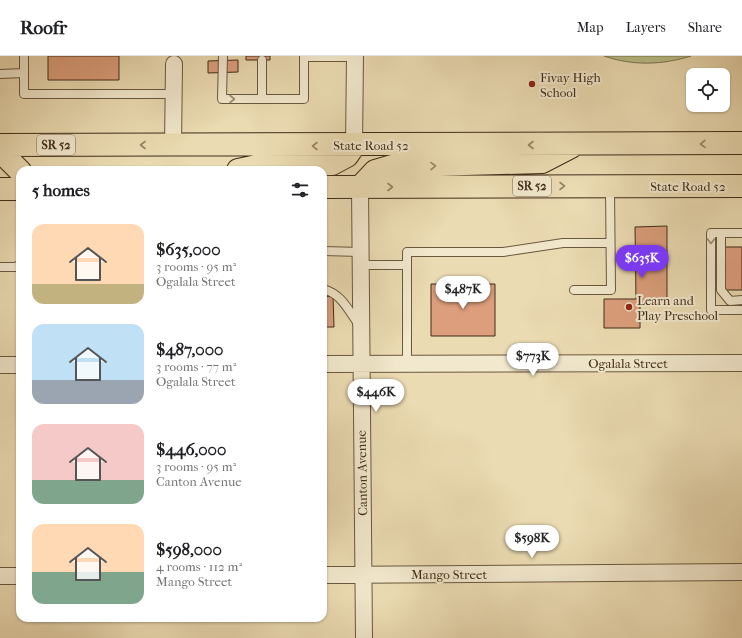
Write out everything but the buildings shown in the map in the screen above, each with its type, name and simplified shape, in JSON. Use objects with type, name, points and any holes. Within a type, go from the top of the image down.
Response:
[{"type":"main road","name":"State Road 52","points":[[0,145],[354,146],[742,144]]},
{"type":"main road","points":[[360,188],[375,171],[392,166],[542,162],[574,145]]},
{"type":"main road","points":[[257,166],[332,164],[346,156],[354,146]]},
{"type":"main road","points":[[0,151],[16,167]]},
{"type":"main road","name":"State Road 52","points":[[327,188],[742,186]]},
{"type":"main road","points":[[0,189],[16,189]]},
{"type":"street","points":[[354,146],[355,57]]},
{"type":"street","points":[[173,146],[174,60]]},
{"type":"street","name":"Canton Avenue","points":[[360,188],[364,638]]},
{"type":"street","name":"Ogalala Street","points":[[327,364],[742,363]]},
{"type":"street","points":[[0,365],[16,365]]},
{"type":"street","name":"Mango Street","points":[[327,575],[742,572]]},
{"type":"street","points":[[0,576],[16,576]]},
{"type":"lane","points":[[24,56],[24,94],[174,94]]},
{"type":"lane","points":[[222,56],[222,99],[304,99],[304,56],[355,57]]},
{"type":"lane","points":[[262,60],[262,99]]},
{"type":"lane","points":[[0,74],[24,73]]},
{"type":"lane","points":[[574,290],[611,290],[610,186]]},
{"type":"lane","points":[[742,233],[711,233],[711,310],[742,310]]},
{"type":"lane","points":[[721,233],[721,290],[730,301],[742,300]]},
{"type":"lane","points":[[407,364],[407,252],[503,252],[563,243],[610,243]]},
{"type":"lane","points":[[327,252],[407,265]]},
{"type":"lane","points":[[0,268],[16,266]]},
{"type":"lane","points":[[327,290],[334,292],[340,297],[361,328]]},
{"type":"green space","points":[[604,56],[691,56],[658,63],[637,63]]},
{"type":"place","name":"Fivay High School","points":[[532,84]]},
{"type":"place","name":"Learn and Play Preschool","points":[[629,307]]}]
